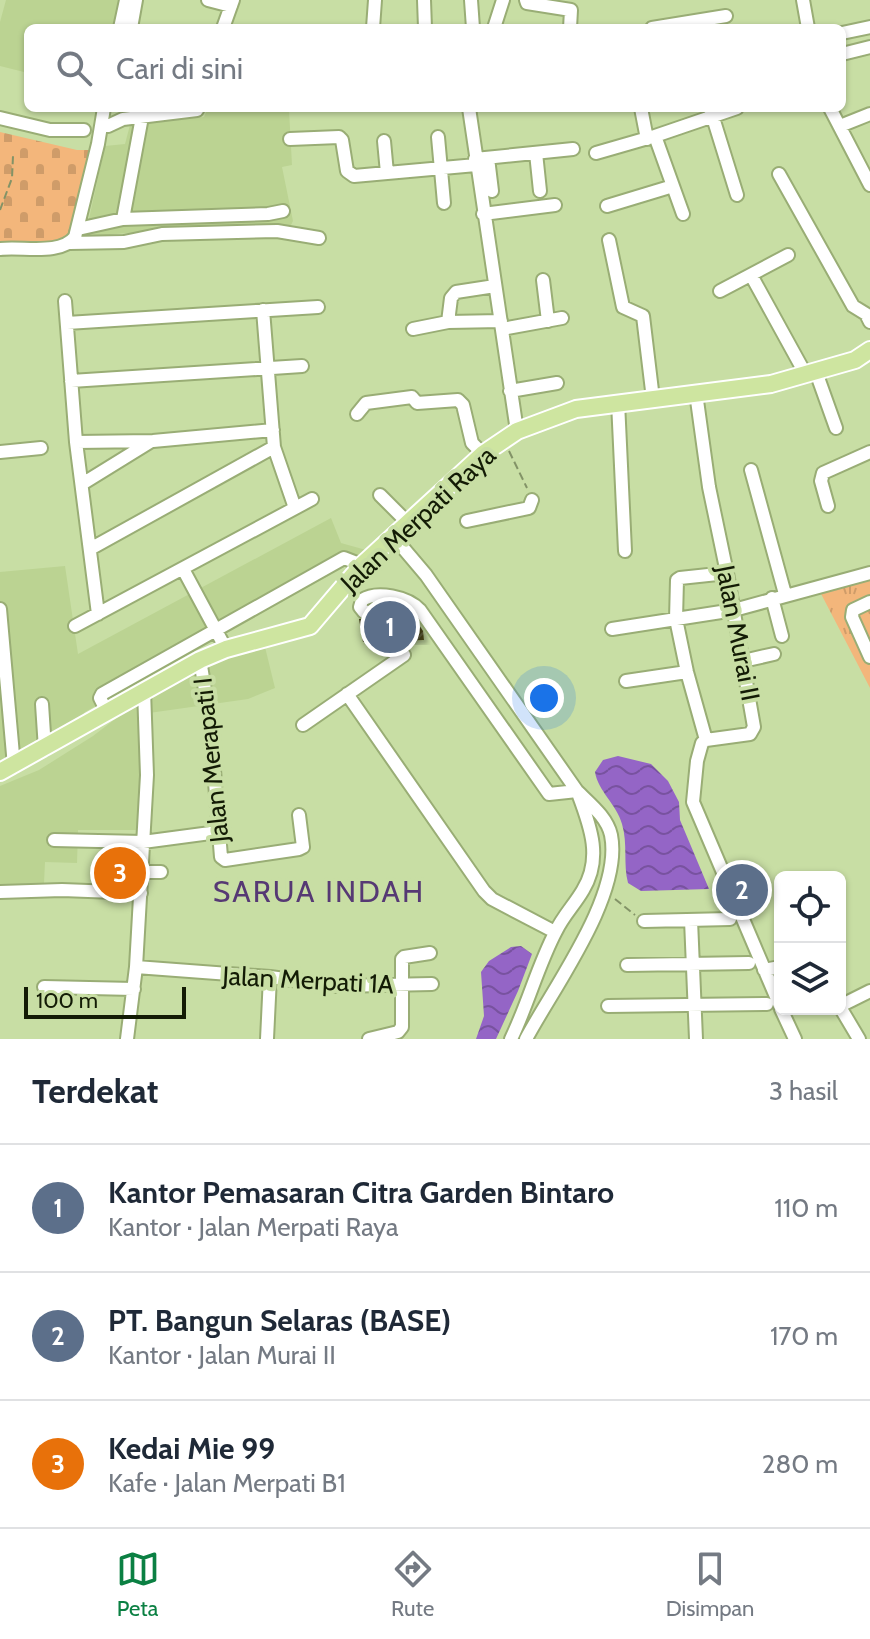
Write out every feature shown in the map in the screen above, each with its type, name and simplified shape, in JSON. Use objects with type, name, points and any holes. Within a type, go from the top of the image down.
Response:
[{"type":"main road","name":"Jalan Merpati Raya","points":[[7,769],[200,660],[226,649],[310,626],[362,565],[483,454],[510,435],[576,409],[771,384],[855,360],[870,350]]},
{"type":"street","points":[[121,24],[126,0]]},
{"type":"street","points":[[132,24],[136,0]]},
{"type":"street","points":[[208,0],[232,3],[224,24]]},
{"type":"street","points":[[373,24],[375,0]]},
{"type":"street","points":[[424,0],[425,24]]},
{"type":"street","points":[[471,0],[473,24]]},
{"type":"street","points":[[495,24],[503,0]]},
{"type":"street","points":[[526,0],[527,3],[571,10],[570,24]]},
{"type":"street","points":[[803,0],[807,24]]},
{"type":"street","points":[[701,24],[726,16]]},
{"type":"street","points":[[846,32],[870,27]]},
{"type":"street","points":[[846,53],[870,47]]},
{"type":"street","points":[[70,243],[78,229],[103,112]]},
{"type":"street","points":[[108,126],[123,119],[177,112]]},
{"type":"street","points":[[470,112],[480,161],[483,214],[502,325],[510,391],[510,435]]},
{"type":"street","points":[[642,112],[683,214]]},
{"type":"street","points":[[596,153],[651,138],[711,112],[737,195]]},
{"type":"street","points":[[832,112],[870,185]]},
{"type":"street","points":[[840,126],[870,114]]},
{"type":"street","points":[[123,219],[142,117]]},
{"type":"street","points":[[0,118],[50,130],[84,130]]},
{"type":"street","points":[[290,139],[339,137],[350,175],[441,169],[573,149]]},
{"type":"street","points":[[438,137],[444,203]]},
{"type":"street","points":[[384,141],[387,173]]},
{"type":"street","points":[[536,153],[540,191]]},
{"type":"street","points":[[480,161],[492,191]]},
{"type":"street","points":[[779,174],[853,306],[866,314],[870,322]]},
{"type":"street","points":[[607,206],[673,186]]},
{"type":"street","points":[[483,214],[555,205]]},
{"type":"street","points":[[78,229],[123,219],[283,211]]},
{"type":"street","points":[[0,249],[124,242],[162,234],[277,231],[319,238]]},
{"type":"street","points":[[609,240],[623,307],[643,316],[653,399]]},
{"type":"street","points":[[720,291],[788,255]]},
{"type":"street","points":[[751,275],[811,373],[836,428]]},
{"type":"street","points":[[543,280],[548,321]]},
{"type":"street","points":[[448,322],[451,298],[456,292],[495,286]]},
{"type":"street","points":[[65,301],[76,442],[98,614]]},
{"type":"street","points":[[67,323],[318,307]]},
{"type":"street","points":[[263,310],[274,447],[295,508]]},
{"type":"street","points":[[413,329],[448,322],[502,325],[562,318]]},
{"type":"street","points":[[71,381],[302,366]]},
{"type":"street","points":[[510,391],[557,383]]},
{"type":"street","name":"Jalan Murai II","points":[[696,393],[709,487],[752,706],[753,730],[750,734],[706,740]]},
{"type":"street","points":[[357,414],[368,402],[412,397],[417,403],[458,400],[463,405],[472,443],[483,454]]},
{"type":"street","points":[[618,402],[625,551]]},
{"type":"street","points":[[76,442],[153,441],[273,430]]},
{"type":"street","points":[[82,484],[153,441]]},
{"type":"street","points":[[90,549],[274,447]]},
{"type":"street","points":[[0,452],[41,448]]},
{"type":"street","points":[[828,506],[821,481],[823,473],[870,452]]},
{"type":"street","points":[[751,470],[778,596],[782,636]]},
{"type":"street","points":[[380,495],[408,523]]},
{"type":"street","points":[[75,626],[312,499]]},
{"type":"street","points":[[467,521],[529,508],[532,500]]},
{"type":"street","points":[[393,536],[426,575],[577,791],[601,815],[610,833],[612,853],[604,891],[583,942],[526,1039]]},
{"type":"street","points":[[107,712],[100,698],[102,694],[344,558],[362,565]]},
{"type":"street","points":[[183,569],[226,649]]},
{"type":"street","points":[[727,573],[680,578],[676,619],[706,740],[702,743],[697,761],[693,802],[774,1000]]},
{"type":"street","points":[[612,629],[734,610],[870,573]]},
{"type":"street","points":[[870,602],[853,610],[852,617],[870,657]]},
{"type":"street","points":[[428,622],[449,608]]},
{"type":"street","points":[[0,609],[7,769]]},
{"type":"street","points":[[420,610],[549,794],[577,791]]},
{"type":"street","points":[[442,642],[463,628]]},
{"type":"street","points":[[743,661],[774,654]]},
{"type":"street","points":[[303,725],[404,655]]},
{"type":"street","name":"Jalan Merapati I","points":[[200,660],[210,720],[222,859],[303,847],[299,815]]},
{"type":"street","points":[[626,681],[687,672]]},
{"type":"street","points":[[127,1039],[136,967],[147,775],[144,690]]},
{"type":"street","points":[[347,694],[484,891],[492,899],[555,932]]},
{"type":"street","points":[[42,704],[45,749]]},
{"type":"street","points":[[511,1039],[528,1005],[555,932],[584,890],[591,873],[594,834],[577,791]]},
{"type":"street","points":[[54,840],[143,842],[218,832]]},
{"type":"street","points":[[594,852],[612,853]]},
{"type":"street","points":[[142,872],[161,872]]},
{"type":"street","points":[[0,892],[62,890],[141,893]]},
{"type":"street","points":[[644,921],[730,919]]},
{"type":"street","points":[[691,920],[696,1039]]},
{"type":"street","points":[[369,1039],[398,1032],[402,1027],[404,986],[401,962],[404,957],[430,953]]},
{"type":"street","points":[[627,965],[749,963]]},
{"type":"street","name":"Jalan Merpati 1A","points":[[136,967],[270,977],[337,986],[432,984]]},
{"type":"street","points":[[764,970],[774,968]]},
{"type":"street","points":[[267,1039],[270,977]]},
{"type":"street","points":[[44,987],[134,989]]},
{"type":"street","points":[[846,1003],[870,991]]},
{"type":"street","points":[[528,1005],[540,1012]]},
{"type":"street","points":[[608,1006],[774,1006]]},
{"type":"street","points":[[781,1015],[795,1039]]},
{"type":"street","points":[[845,1015],[859,1039]]},
{"type":"path","points":[[0,210],[12,178],[13,156]]},
{"type":"path","points":[[510,435],[532,500]]},
{"type":"path","points":[[604,891],[644,921]]},
{"type":"shaded area","points":[[6,0],[120,0],[115,24],[24,24],[24,72],[0,66],[0,22]]},
{"type":"shaded area","points":[[206,112],[289,112],[292,165],[282,167],[293,221],[290,227],[85,237],[105,146],[125,144],[130,125],[204,117]]},
{"type":"shaded area","points":[[331,518],[341,543],[366,550],[344,567],[85,712],[70,729],[0,764],[0,572],[65,566],[78,654]]},
{"type":"shaded area","points":[[265,647],[275,688],[248,699],[149,713],[145,830],[78,830],[77,863],[45,862],[44,883],[0,885],[0,786],[39,770],[93,736],[148,694],[225,654]]},
{"type":"green space","points":[[0,132],[77,150],[92,150],[73,229],[68,238],[54,243],[0,242]]},
{"type":"green space","points":[[870,572],[870,688],[819,590]]},
{"type":"water","points":[[618,756],[651,764],[668,781],[679,802],[680,820],[709,889],[641,891],[628,883],[622,824],[595,772],[603,760]]},
{"type":"water","points":[[521,946],[532,954],[496,1039],[476,1039],[484,1016],[481,972],[489,961],[511,947]]},
{"type":"building","points":[[359,619],[415,619],[423,631],[424,640],[363,642]]},
{"type":"place","name":"Kantor Pemasaran Citra Garden Bintaro","points":[[390,627]]},
{"type":"place","name":"Kedai Mie 99","points":[[120,873]]},
{"type":"place","name":"PT. Bangun Selaras (BASE)","points":[[742,890]]},
{"type":"district","name":"SARUA INDAH","points":[[319,892]]}]
